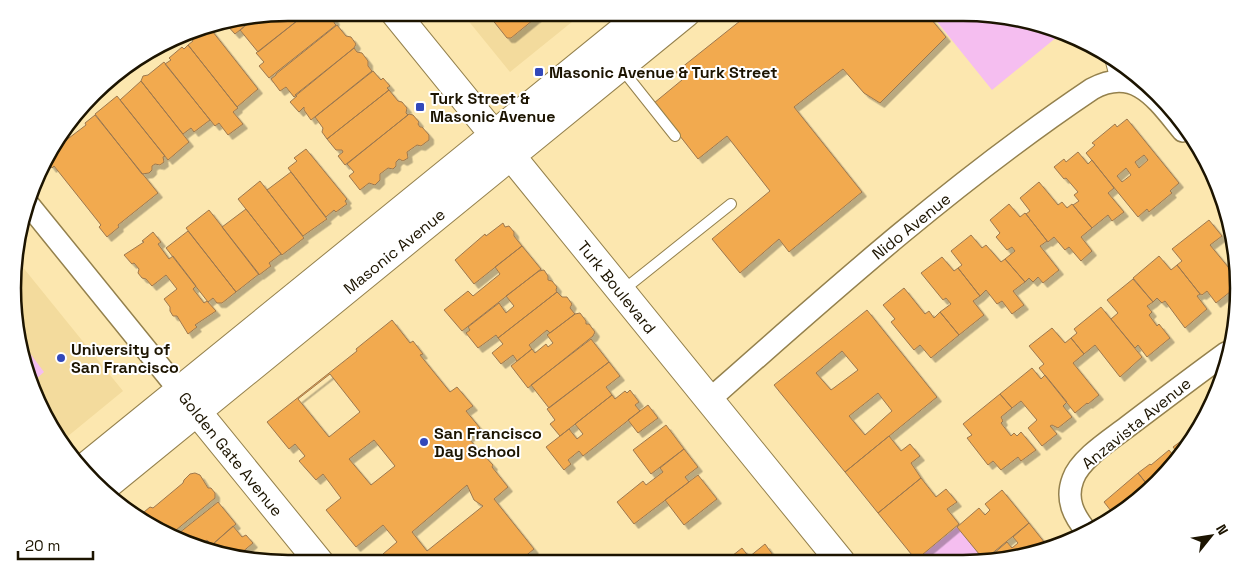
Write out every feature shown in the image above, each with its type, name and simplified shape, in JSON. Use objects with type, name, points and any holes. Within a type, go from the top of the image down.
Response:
[{"type":"main road","name":"Turk Boulevard","points":[[401,21],[835,555]]},
{"type":"main road","name":"Masonic Avenue","points":[[88,465],[633,21]]},
{"type":"main road","name":"Masonic Avenue","points":[[108,485],[675,21]]},
{"type":"main road","name":"Golden Gate Avenue","points":[[179,390],[313,555]]},
{"type":"street","points":[[1119,75],[1134,83]]},
{"type":"street","name":"Nido Avenue","points":[[710,400],[878,252],[951,192],[1022,138],[1092,89],[1119,75]]},
{"type":"street","name":"Golden Gate Avenue","points":[[33,210],[179,390]]},
{"type":"street","name":"Anzavista Avenue","points":[[1083,526],[1070,503],[1070,489],[1073,478],[1080,467],[1145,413],[1221,357]]},
{"type":"lane","points":[[620,66],[675,136]]},
{"type":"lane","points":[[621,292],[731,204]]},
{"type":"shaded area","points":[[469,21],[573,21],[510,72]]},
{"type":"shaded area","points":[[936,21],[980,22],[1015,26],[1056,38],[992,90]]},
{"type":"shaded area","name":"University of San Francisco","points":[[22,267],[123,391],[67,437],[49,406],[30,357],[22,305]]},
{"type":"shaded area","points":[[29,352],[44,372],[37,378]]},
{"type":"shaded area","points":[[957,527],[979,554],[963,555],[922,555]]},
{"type":"building","points":[[297,21],[258,52],[240,30],[247,25]]},
{"type":"building","points":[[297,21],[335,21],[336,25],[269,78],[259,66],[264,62],[256,53]]},
{"type":"building","points":[[493,21],[532,21],[511,38],[507,38]]},
{"type":"building","points":[[740,21],[933,21],[946,37],[880,103],[864,93],[843,69],[794,107],[862,192],[789,252],[779,239],[740,273],[712,239],[770,191],[727,136],[698,159],[654,103],[682,80],[676,72]]},
{"type":"building","points":[[247,25],[235,34],[229,28]]},
{"type":"building","points":[[337,25],[346,36],[351,37],[356,44],[354,48],[294,97],[286,87],[280,91],[271,79]]},
{"type":"building","points":[[213,32],[258,89],[237,107],[188,45],[193,41],[192,39]]},
{"type":"building","points":[[188,45],[238,108],[233,112],[243,124],[228,135],[219,123],[215,126],[165,64],[182,47],[184,49]]},
{"type":"building","points":[[354,48],[357,52],[362,53],[372,71],[311,120],[304,107],[299,112],[290,102],[297,96],[295,95]]},
{"type":"building","points":[[164,62],[210,120],[194,132],[191,128],[183,134],[141,81],[143,76],[148,75]]},
{"type":"building","points":[[373,71],[390,86],[387,88],[389,90],[327,139],[322,132],[323,128],[315,117]]},
{"type":"building","points":[[141,81],[189,142],[168,160],[120,100]]},
{"type":"building","points":[[389,90],[407,108],[406,113],[408,115],[345,165],[338,156],[343,152],[342,150],[336,150],[327,139]]},
{"type":"building","points":[[117,96],[165,156],[163,157],[164,162],[160,165],[155,164],[152,166],[152,170],[149,173],[142,174],[95,114]]},
{"type":"building","points":[[409,114],[413,115],[419,122],[420,127],[429,135],[429,140],[407,152],[408,158],[403,161],[399,159],[393,169],[388,168],[380,174],[380,180],[375,185],[369,183],[360,190],[349,176],[354,172],[347,164]]},
{"type":"building","points":[[95,115],[158,193],[118,225],[119,227],[107,237],[99,227],[101,225],[54,166],[52,168],[51,166],[66,140],[86,125],[85,123]]},
{"type":"building","points":[[1127,119],[1179,183],[1170,191],[1172,193],[1149,212],[1147,209],[1138,217],[1086,153],[1095,145],[1092,143],[1115,124],[1117,127]],"holes":[[[1144,155],[1148,160],[1139,168],[1135,162]],[[1126,168],[1131,175],[1122,182],[1117,176]]]},
{"type":"building","points":[[306,149],[347,199],[345,201],[347,204],[336,212],[334,210],[326,217],[288,168],[297,161],[294,158]]},
{"type":"building","points":[[1078,152],[1088,164],[1092,160],[1114,188],[1108,193],[1124,212],[1112,221],[1108,215],[1092,228],[1073,205],[1079,201],[1074,195],[1078,192],[1054,167],[1064,159],[1066,162]]},
{"type":"building","points":[[291,172],[327,219],[303,236],[267,190]]},
{"type":"building","points":[[260,181],[304,238],[282,255],[238,199]]},
{"type":"building","points":[[1039,182],[1058,205],[1062,202],[1067,208],[1072,204],[1092,228],[1081,237],[1092,251],[1081,261],[1069,247],[1065,250],[1054,237],[1048,242],[1026,214],[1030,211],[1020,198]]},
{"type":"building","points":[[1009,204],[1020,217],[1025,213],[1047,241],[1040,246],[1059,270],[1043,283],[1038,277],[1033,282],[1029,278],[1025,282],[1005,259],[1015,251],[1012,247],[1007,250],[996,237],[1000,233],[990,220]]},
{"type":"building","points":[[246,209],[281,254],[269,263],[271,266],[259,275],[222,227]]},
{"type":"building","points":[[209,210],[259,274],[236,292],[186,228]]},
{"type":"building","points":[[1209,220],[1222,236],[1210,245],[1229,268],[1230,292],[1216,303],[1207,291],[1202,295],[1200,294],[1177,265],[1182,261],[1172,249]]},
{"type":"building","points":[[503,223],[505,227],[509,226],[514,232],[514,236],[522,246],[474,284],[455,260],[485,234],[486,236]]},
{"type":"building","points":[[188,231],[236,292],[222,303],[217,303],[213,298],[208,302],[166,248]]},
{"type":"building","points":[[153,232],[161,242],[158,244],[169,259],[173,256],[196,286],[193,289],[204,303],[207,301],[216,311],[195,325],[197,327],[188,334],[177,316],[173,316],[170,307],[164,299],[177,289],[166,275],[152,286],[138,273],[139,269],[134,263],[132,264],[124,255],[144,242],[142,241]]},
{"type":"building","points":[[971,235],[982,248],[986,245],[1001,262],[1005,259],[1025,282],[1013,291],[1024,305],[1012,314],[1002,301],[997,304],[986,290],[980,296],[958,268],[962,265],[951,251]]},
{"type":"building","points":[[522,246],[541,269],[462,331],[444,310],[468,291],[473,296],[500,274],[495,267]]},
{"type":"building","points":[[1159,256],[1171,270],[1177,265],[1200,294],[1197,296],[1207,309],[1185,328],[1165,301],[1162,303],[1157,298],[1153,302],[1133,278]]},
{"type":"building","points":[[942,257],[954,271],[958,268],[980,296],[973,301],[984,315],[959,335],[940,312],[951,304],[946,298],[943,300],[921,273]]},
{"type":"building","points":[[544,270],[548,280],[552,281],[557,287],[557,292],[498,338],[496,335],[478,348],[466,333],[470,330],[468,327],[499,303],[506,313],[514,306],[506,296],[539,271]]},
{"type":"building","points":[[1133,279],[1153,302],[1147,306],[1152,312],[1149,315],[1157,326],[1159,324],[1170,338],[1147,357],[1138,345],[1135,348],[1111,319],[1118,313],[1107,300]]},
{"type":"building","points":[[904,288],[925,314],[929,311],[934,318],[940,312],[959,335],[931,358],[920,345],[914,350],[891,322],[895,319],[883,305]]},
{"type":"building","points":[[557,292],[562,297],[567,297],[572,304],[570,308],[575,314],[550,333],[547,330],[529,345],[532,349],[517,361],[513,355],[501,364],[492,353],[503,344],[498,338]]},
{"type":"building","points":[[1101,307],[1142,357],[1120,377],[1095,345],[1084,354],[1071,338],[1077,333],[1074,329]]},
{"type":"building","points":[[867,310],[937,397],[845,472],[774,385]],"holes":[[[842,351],[858,370],[831,390],[816,373]],[[878,393],[892,411],[865,435],[849,416]]]},
{"type":"building","points":[[580,313],[586,324],[589,324],[595,332],[593,336],[528,388],[511,366],[532,349],[535,353],[546,344],[548,347],[553,343],[547,335],[575,314]]},
{"type":"building","name":"San Francisco Day School","points":[[392,320],[410,343],[413,341],[423,354],[420,355],[450,392],[457,387],[473,406],[466,411],[480,428],[468,438],[493,465],[492,467],[508,487],[494,499],[534,549],[527,555],[384,555],[397,542],[383,525],[356,547],[326,510],[341,498],[323,474],[316,480],[299,461],[305,456],[295,444],[289,449],[267,422],[357,351],[356,349]],"holes":[[[330,374],[360,412],[329,437],[298,399]],[[374,440],[395,466],[371,485],[349,459]],[[467,485],[474,500],[483,506],[427,551],[412,532]]]},
{"type":"building","points":[[1052,328],[1065,343],[1071,338],[1084,354],[1073,363],[1099,395],[1075,413],[1039,368],[1044,364],[1029,346]]},
{"type":"building","points":[[591,339],[609,362],[549,408],[531,385]]},
{"type":"building","points":[[609,362],[620,376],[606,387],[612,395],[560,436],[550,424],[555,420],[547,409]]},
{"type":"building","points":[[1032,368],[1041,379],[1045,375],[1067,402],[1063,406],[1072,417],[1058,428],[1050,426],[1057,434],[1042,446],[1028,428],[1037,420],[1021,401],[1012,408],[1000,394]]},
{"type":"building","points":[[630,390],[639,402],[635,405],[640,411],[583,456],[579,451],[568,460],[571,464],[564,470],[546,447],[569,429],[577,439],[583,434],[575,424],[612,395],[615,399],[625,391],[627,393]]},
{"type":"building","points":[[1000,394],[1012,408],[1001,417],[1003,421],[1001,423],[1011,436],[1014,433],[1017,436],[1021,432],[1036,450],[1021,461],[1018,457],[1001,470],[993,461],[988,465],[967,438],[972,435],[963,424]]},
{"type":"building","points":[[648,405],[658,418],[638,433],[628,420]]},
{"type":"building","points":[[666,425],[684,449],[651,474],[633,450]]},
{"type":"building","points":[[889,436],[901,451],[910,444],[920,456],[911,463],[921,478],[878,513],[845,472]]},
{"type":"building","points":[[1182,441],[1175,450],[1173,447]]},
{"type":"building","points":[[684,449],[698,467],[685,477],[689,482],[634,524],[617,502],[643,481],[646,485],[663,472],[660,468]]},
{"type":"building","points":[[1169,450],[1172,454],[1146,483],[1138,473]]},
{"type":"building","points":[[1138,473],[1146,483],[1111,510],[1104,502]]},
{"type":"building","points":[[190,474],[200,475],[208,488],[211,488],[215,493],[215,498],[176,530],[144,512],[150,507],[153,508],[183,483]]},
{"type":"building","points":[[698,475],[717,499],[684,525],[665,500]]},
{"type":"building","points":[[921,478],[936,497],[946,489],[957,502],[947,509],[959,524],[922,555],[912,555],[878,513]]},
{"type":"building","points":[[1002,490],[1029,523],[993,553],[979,554],[957,527],[979,508],[985,515],[990,510],[985,504]]},
{"type":"building","points":[[218,502],[236,524],[213,544],[207,540],[202,541],[181,532]]},
{"type":"building","points":[[1029,523],[1044,542],[1015,550],[995,552],[1007,542],[1012,548],[1018,543],[1013,537]]},
{"type":"building","points":[[233,526],[242,537],[246,535],[253,543],[244,551],[213,544]]},
{"type":"building","points":[[765,544],[773,555],[751,555]]},
{"type":"building","points":[[742,548],[747,555],[733,555]]},
{"type":"place","name":"Masonic Avenue & Turk Street","points":[[539,72]]},
{"type":"place","name":"Turk Street & Masonic Avenue","points":[[420,107]]},
{"type":"place","name":"University of San Francisco","points":[[61,358]]},
{"type":"place","name":"San Francisco Day School","points":[[424,442]]}]
